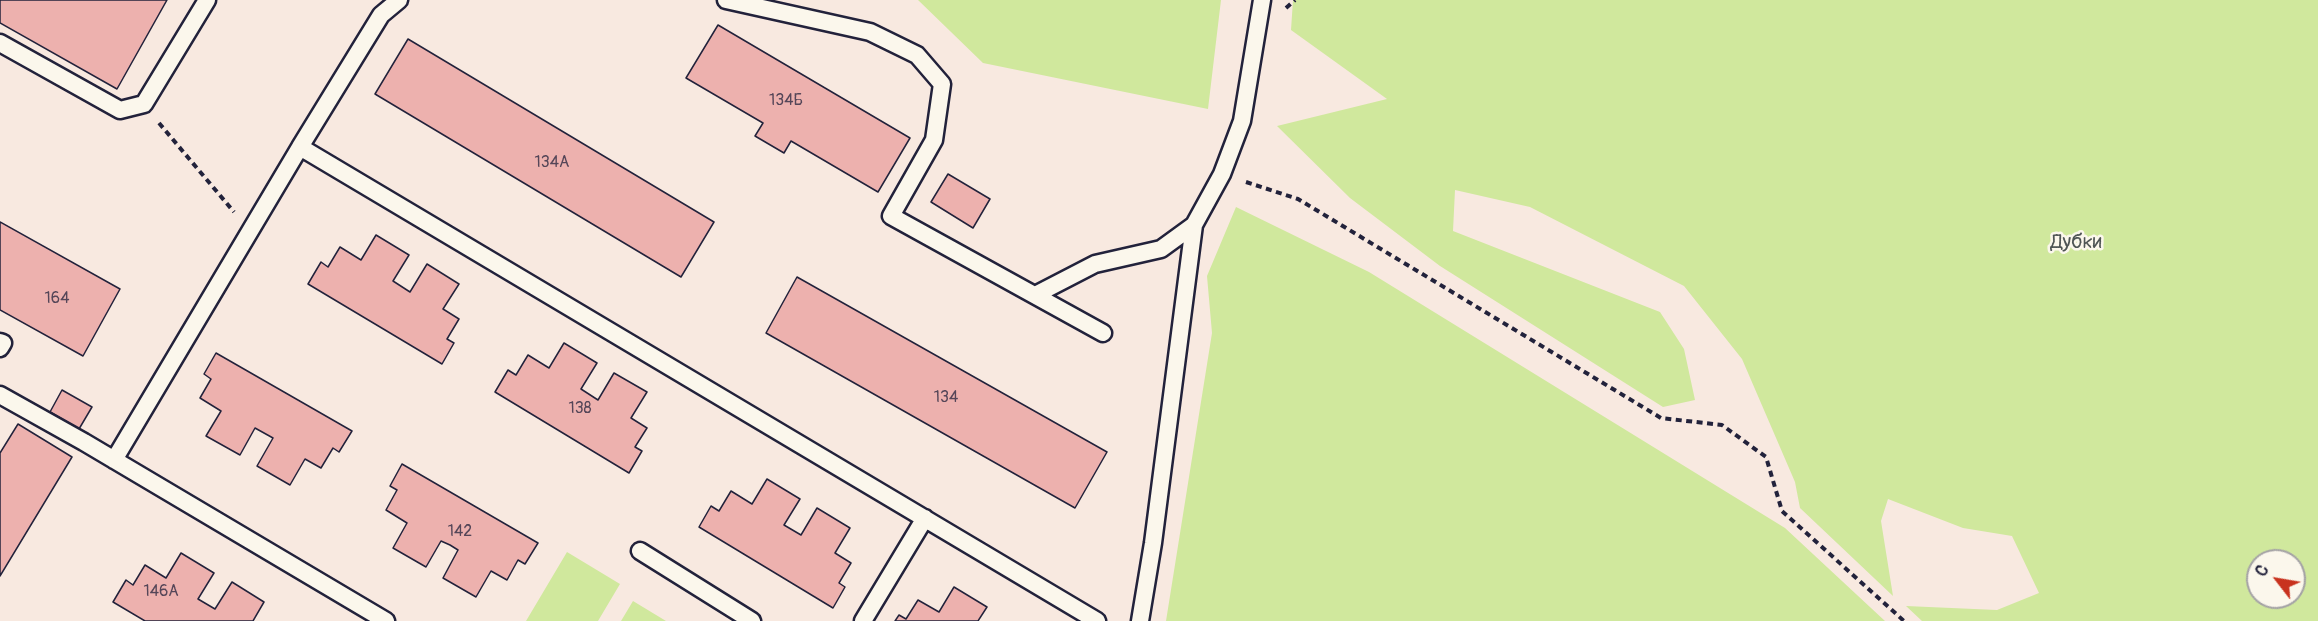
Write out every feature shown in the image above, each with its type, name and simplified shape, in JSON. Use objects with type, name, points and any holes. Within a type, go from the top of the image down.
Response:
[{"type":"lane","points":[[0,43],[120,110],[144,104],[207,0]]},
{"type":"lane","points":[[114,460],[381,15],[399,0]]},
{"type":"lane","points":[[726,0],[870,32],[917,56],[942,84],[934,140],[891,216],[1103,333]]},
{"type":"lane","points":[[1140,621],[1154,543],[1194,225],[1221,174],[1242,121],[1262,0]]},
{"type":"lane","points":[[300,147],[925,518],[1090,619]]},
{"type":"lane","points":[[1035,295],[1095,264],[1161,249],[1194,225]]},
{"type":"lane","points":[[0,342],[3,343],[0,348]]},
{"type":"lane","points":[[0,395],[386,621]]},
{"type":"lane","points":[[863,621],[925,518]]},
{"type":"lane","points":[[640,551],[752,621]]},
{"type":"path","points":[[144,104],[250,231]]},
{"type":"path","points":[[1221,174],[1298,199],[1661,418],[1722,424],[1766,457],[1782,511],[1904,621]]},
{"type":"green space","points":[[918,0],[1221,0],[1208,109],[983,63]]},
{"type":"green space","name":"Дубки","points":[[1293,0],[2318,0],[2318,621],[1922,621],[1906,606],[1997,610],[2039,593],[2012,536],[1963,528],[1888,499],[1881,521],[1893,596],[1800,508],[1795,482],[1742,359],[1684,286],[1530,207],[1455,190],[1453,231],[1660,312],[1684,349],[1695,400],[1663,407],[1440,266],[1350,198],[1277,126],[1387,99],[1291,30]]},
{"type":"green space","points":[[1236,207],[1369,272],[1785,528],[1885,621],[1166,621],[1212,333],[1207,276]]},
{"type":"green space","points":[[567,552],[620,584],[598,621],[526,621]]},
{"type":"green space","points":[[633,601],[666,621],[621,621]]},
{"type":"building","points":[[0,0],[167,0],[117,89],[0,23]]},
{"type":"building","points":[[718,25],[910,138],[878,192],[791,141],[784,153],[755,136],[763,123],[686,78]]},
{"type":"building","points":[[408,39],[714,222],[681,277],[375,94]]},
{"type":"building","points":[[948,174],[990,199],[973,228],[931,202]]},
{"type":"building","points":[[0,222],[120,289],[83,356],[0,310]]},
{"type":"building","points":[[376,235],[409,255],[393,281],[410,292],[427,264],[459,284],[443,309],[459,319],[447,339],[454,343],[442,364],[308,284],[321,262],[328,267],[340,247],[361,260]]},
{"type":"building","points":[[797,277],[1107,452],[1075,508],[766,333]]},
{"type":"building","points":[[564,343],[597,363],[581,389],[598,400],[614,373],[647,392],[631,418],[647,428],[635,447],[642,451],[629,473],[495,392],[508,370],[516,375],[528,355],[549,368]]},
{"type":"building","points":[[216,353],[352,431],[339,452],[333,448],[321,468],[305,459],[290,485],[257,466],[273,438],[255,428],[240,455],[206,436],[221,411],[200,398],[211,379],[204,374]]},
{"type":"building","points":[[62,390],[92,407],[79,429],[50,412]]},
{"type":"building","points":[[18,424],[72,457],[0,576],[0,453]]},
{"type":"building","points":[[402,464],[538,543],[525,564],[518,560],[507,580],[491,571],[476,597],[443,578],[458,550],[450,545],[441,541],[426,567],[393,548],[407,523],[386,510],[397,490],[390,486]]},
{"type":"building","points":[[767,479],[800,499],[784,525],[801,535],[817,508],[850,528],[835,553],[851,563],[839,583],[845,587],[833,608],[699,527],[711,506],[719,511],[731,491],[752,504]]},
{"type":"building","points":[[181,553],[214,573],[198,599],[215,609],[232,582],[264,602],[253,621],[145,621],[113,602],[126,580],[133,585],[145,565],[166,578]]},
{"type":"building","points":[[954,587],[987,607],[978,621],[895,621],[899,615],[906,619],[918,600],[939,612]]}]
